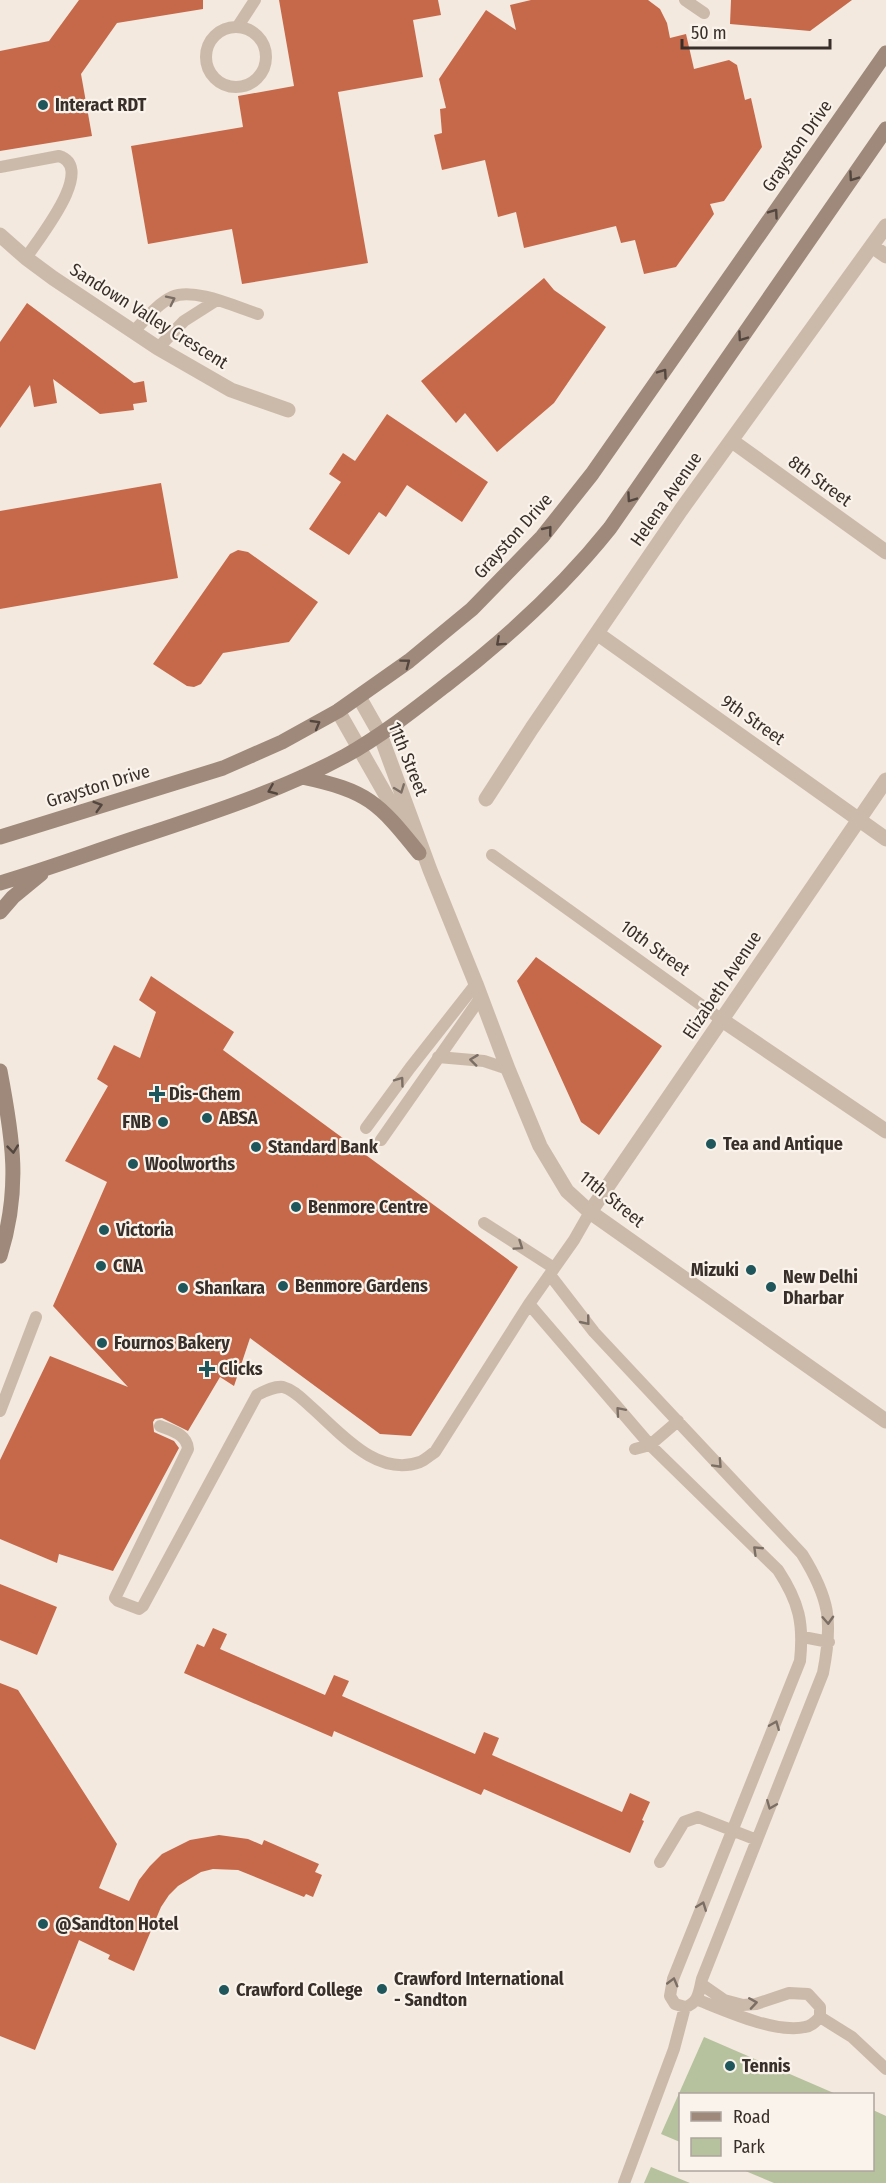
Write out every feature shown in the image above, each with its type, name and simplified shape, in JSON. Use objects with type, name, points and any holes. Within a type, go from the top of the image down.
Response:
[{"type":"main road","name":"Grayston Drive","points":[[0,837],[224,768],[282,742],[358,698],[450,628],[495,587],[542,537],[592,474],[886,53]]},
{"type":"main road","points":[[0,883],[48,869],[244,801],[302,777],[358,749],[424,703],[497,645],[557,588],[595,546],[626,506],[886,129]]},
{"type":"main road","points":[[302,777],[339,785],[368,798],[390,818],[419,853]]},
{"type":"main road","points":[[0,825],[42,823]]},
{"type":"main road","points":[[0,912],[17,892],[48,869]]},
{"type":"main road","points":[[0,1071],[12,1139],[14,1175],[11,1214],[0,1256]]},
{"type":"street","name":"Helena Avenue","points":[[486,799],[675,519],[886,226]]},
{"type":"street","name":"Sandown Valley Crescent","points":[[0,235],[26,258],[158,348],[231,390],[288,410]]},
{"type":"street","points":[[872,246],[886,256]]},
{"type":"street","name":"8th Street","points":[[732,441],[886,552]]},
{"type":"street","name":"9th Street","points":[[597,634],[886,839]]},
{"type":"street","name":"11th Street","points":[[358,698],[380,734],[430,870],[540,1146],[567,1191],[590,1212],[886,1421]]},
{"type":"street","name":"11th Street","points":[[338,711],[430,870]]},
{"type":"street","name":"Elizabeth Avenue","points":[[590,1212],[886,780]]},
{"type":"street","name":"10th Street","points":[[722,1020],[886,1131]]},
{"type":"lane","points":[[238,26],[255,0]]},
{"type":"lane","points":[[685,0],[704,13]]},
{"type":"lane","points":[[238,26],[248,28],[263,41],[267,61],[258,79],[240,87],[220,83],[207,68],[206,58],[211,39],[228,27],[238,26]]},
{"type":"lane","points":[[0,167],[59,156],[67,158],[72,165],[72,181],[66,195],[26,258]]},
{"type":"lane","points":[[134,331],[158,307],[173,296],[190,293],[258,314]]},
{"type":"lane","points":[[158,348],[184,321],[217,300]]},
{"type":"lane","name":"10th Street","points":[[492,855],[722,1020]]},
{"type":"lane","points":[[381,1140],[438,1057],[479,990]]},
{"type":"lane","points":[[366,1128],[410,1068],[479,990]]},
{"type":"lane","points":[[438,1057],[484,1061],[508,1069]]},
{"type":"lane","points":[[160,1426],[183,1436],[188,1449],[116,1598],[139,1610],[257,1395],[269,1389],[282,1387],[296,1394],[362,1451],[385,1464],[402,1466],[421,1462],[435,1452],[590,1212]]},
{"type":"lane","points":[[484,1223],[552,1272],[594,1332],[802,1554],[818,1581],[827,1611],[829,1642],[823,1674],[696,1999],[694,2003],[686,2007],[675,2004],[670,1996],[673,1979],[800,1661],[803,1637],[800,1613],[791,1590],[778,1570],[650,1445],[529,1304]]},
{"type":"lane","points":[[0,1411],[36,1317]]},
{"type":"lane","points":[[635,1449],[650,1445],[678,1421]]},
{"type":"lane","points":[[803,1637],[829,1642]]},
{"type":"lane","points":[[660,1862],[684,1821],[692,1817],[698,1817],[757,1839]]},
{"type":"lane","points":[[696,1999],[740,2016],[783,2028],[813,2025],[820,2017],[820,2007],[808,1994],[789,1993],[756,2004],[743,2005],[724,2000],[701,1984]]},
{"type":"lane","points":[[624,2183],[674,2049],[686,2007]]},
{"type":"lane","points":[[820,2017],[852,2037],[886,2068]]},
{"type":"green space","name":"Tennis","points":[[704,2037],[834,2093],[679,2093]]},
{"type":"green space","name":"Tennis","points":[[679,2093],[679,2142],[661,2134]]},
{"type":"green space","points":[[874,2110],[886,2116],[886,2183],[774,2183],[745,2171],[874,2171]]},
{"type":"green space","points":[[651,2167],[690,2183],[644,2183]]},
{"type":"building","name":"Interact RDT","points":[[79,0],[203,0],[203,9],[117,23],[81,74],[92,136],[0,151],[0,51],[49,41]]},
{"type":"building","points":[[279,0],[438,0],[441,15],[413,20],[423,77],[338,92],[368,263],[242,284],[232,229],[148,244],[131,146],[243,127],[238,96],[294,86]]},
{"type":"building","points":[[531,0],[648,0],[660,9],[667,23],[670,38],[686,34],[694,69],[729,60],[737,65],[745,100],[751,98],[762,147],[724,201],[710,204],[714,214],[676,267],[644,274],[635,240],[621,243],[616,226],[524,248],[516,212],[498,217],[485,160],[442,170],[434,135],[442,133],[440,109],[446,108],[439,79],[486,10],[516,30],[510,5]]},
{"type":"building","points":[[731,0],[852,0],[810,31],[730,24]]},
{"type":"building","points":[[544,278],[554,290],[606,327],[554,403],[497,452],[465,413],[456,423],[421,381]]},
{"type":"building","points":[[27,303],[134,383],[144,381],[147,402],[133,404],[134,410],[100,414],[53,379],[57,403],[34,407],[30,385],[0,428],[0,342]]},
{"type":"building","points":[[387,414],[488,482],[462,522],[407,485],[386,517],[379,512],[349,555],[309,529],[341,482],[329,474],[343,453],[355,461]]},
{"type":"building","points":[[161,483],[178,578],[0,609],[0,511]]},
{"type":"building","points":[[238,550],[248,552],[318,602],[289,642],[223,653],[201,684],[194,687],[187,686],[153,664],[230,554]]},
{"type":"building","points":[[536,957],[662,1046],[599,1135],[581,1122],[517,981]]},
{"type":"building","name":"Benmore Gardens","points":[[151,976],[234,1032],[223,1050],[518,1267],[411,1436],[380,1434],[250,1338],[234,1386],[220,1377],[188,1431],[162,1418],[155,1419],[153,1422],[154,1432],[174,1441],[179,1448],[113,1571],[59,1554],[57,1563],[0,1539],[0,1460],[50,1356],[128,1387],[53,1306],[107,1182],[65,1161],[108,1086],[97,1079],[114,1045],[140,1058],[156,1012],[139,1000]]},
{"type":"building","points":[[0,1584],[57,1607],[37,1655],[0,1640]]},
{"type":"building","points":[[213,1628],[227,1634],[220,1649],[325,1695],[334,1675],[349,1681],[342,1696],[475,1754],[484,1732],[499,1738],[492,1755],[622,1812],[630,1793],[650,1802],[630,1853],[484,1789],[481,1795],[334,1731],[332,1737],[184,1673],[197,1644],[204,1647]]},
{"type":"building","name":"@Sandton Hotel","points":[[0,1683],[18,1690],[117,1844],[99,1888],[129,1901],[139,1880],[162,1854],[190,1840],[219,1835],[248,1839],[262,1845],[264,1840],[319,1864],[315,1872],[322,1875],[313,1897],[306,1894],[304,1897],[238,1870],[213,1869],[201,1872],[178,1886],[169,1895],[161,1907],[134,1971],[108,1959],[110,1955],[79,1940],[35,2050],[0,2036]]},
{"type":"place","name":"Interact RDT","points":[[43,105]]},
{"type":"place","name":"Dis-Chem","points":[[157,1094]]},
{"type":"place","name":"ABSA","points":[[207,1118]]},
{"type":"place","name":"FNB","points":[[163,1122]]},
{"type":"place","name":"Tea and Antique","points":[[711,1144]]},
{"type":"place","name":"Standard Bank","points":[[256,1147]]},
{"type":"place","name":"Woolworths","points":[[133,1164]]},
{"type":"place","name":"Benmore Centre","points":[[296,1207]]},
{"type":"place","name":"Victoria","points":[[104,1230]]},
{"type":"place","name":"CNA","points":[[101,1266]]},
{"type":"place","name":"Mizuki","points":[[751,1270]]},
{"type":"place","name":"Benmore Gardens","points":[[283,1286]]},
{"type":"place","name":"New Delhi Dharbar","points":[[771,1287]]},
{"type":"place","name":"Shankara","points":[[183,1288]]},
{"type":"place","name":"Fournos Bakery","points":[[102,1343]]},
{"type":"place","name":"Clicks","points":[[207,1369]]},
{"type":"place","name":"@Sandton Hotel","points":[[43,1924]]},
{"type":"place","name":"Crawford International - Sandton","points":[[382,1989]]},
{"type":"place","name":"Crawford College","points":[[224,1990]]},
{"type":"place","name":"Tennis","points":[[730,2066]]}]
